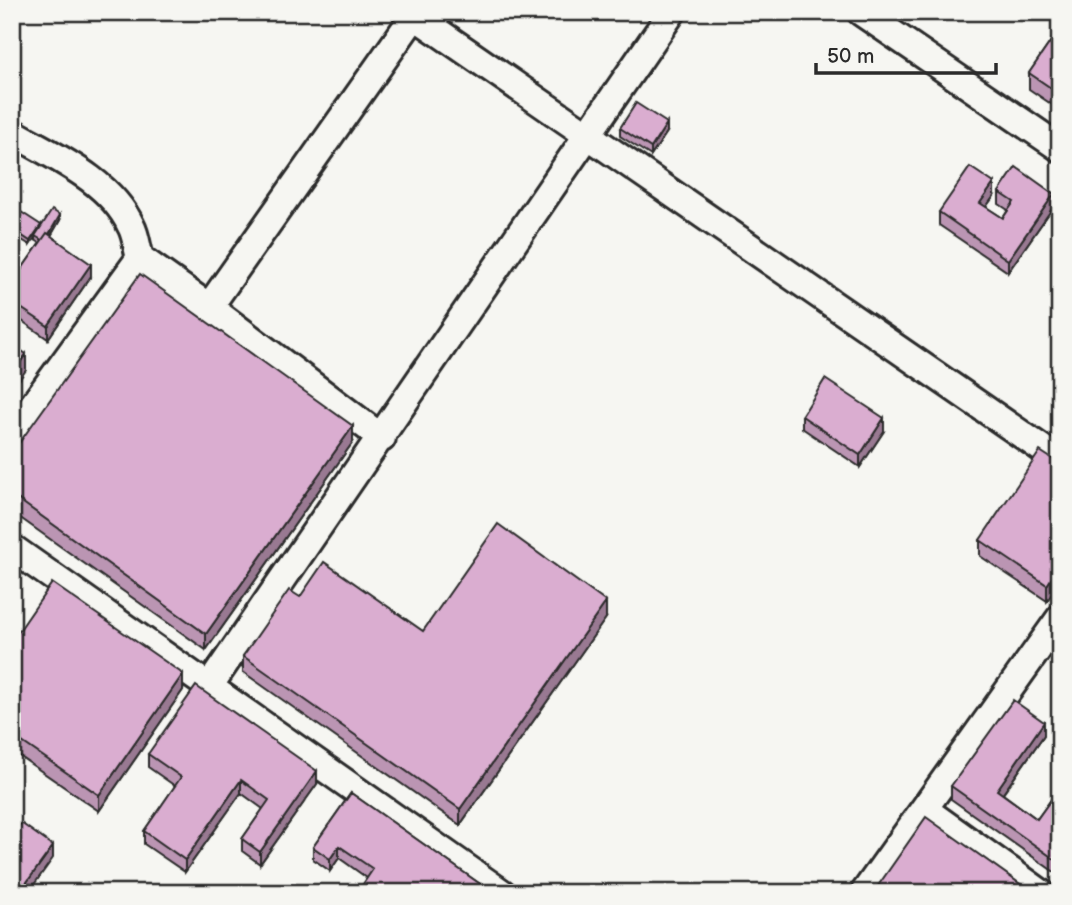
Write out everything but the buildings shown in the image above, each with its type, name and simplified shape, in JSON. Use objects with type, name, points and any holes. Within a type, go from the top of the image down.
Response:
[{"type":"street","points":[[210,685],[672,12]]},
{"type":"street","points":[[861,12],[1060,148]]},
{"type":"street","points":[[209,307],[416,14],[1060,461]]},
{"type":"street","points":[[12,132],[86,175],[114,201],[131,226],[140,258],[382,438]]},
{"type":"street","points":[[12,435],[140,258]]},
{"type":"street","points":[[12,548],[502,893]]},
{"type":"street","points":[[864,893],[1060,618]]},
{"type":"street","points":[[924,809],[1041,893]]}]
